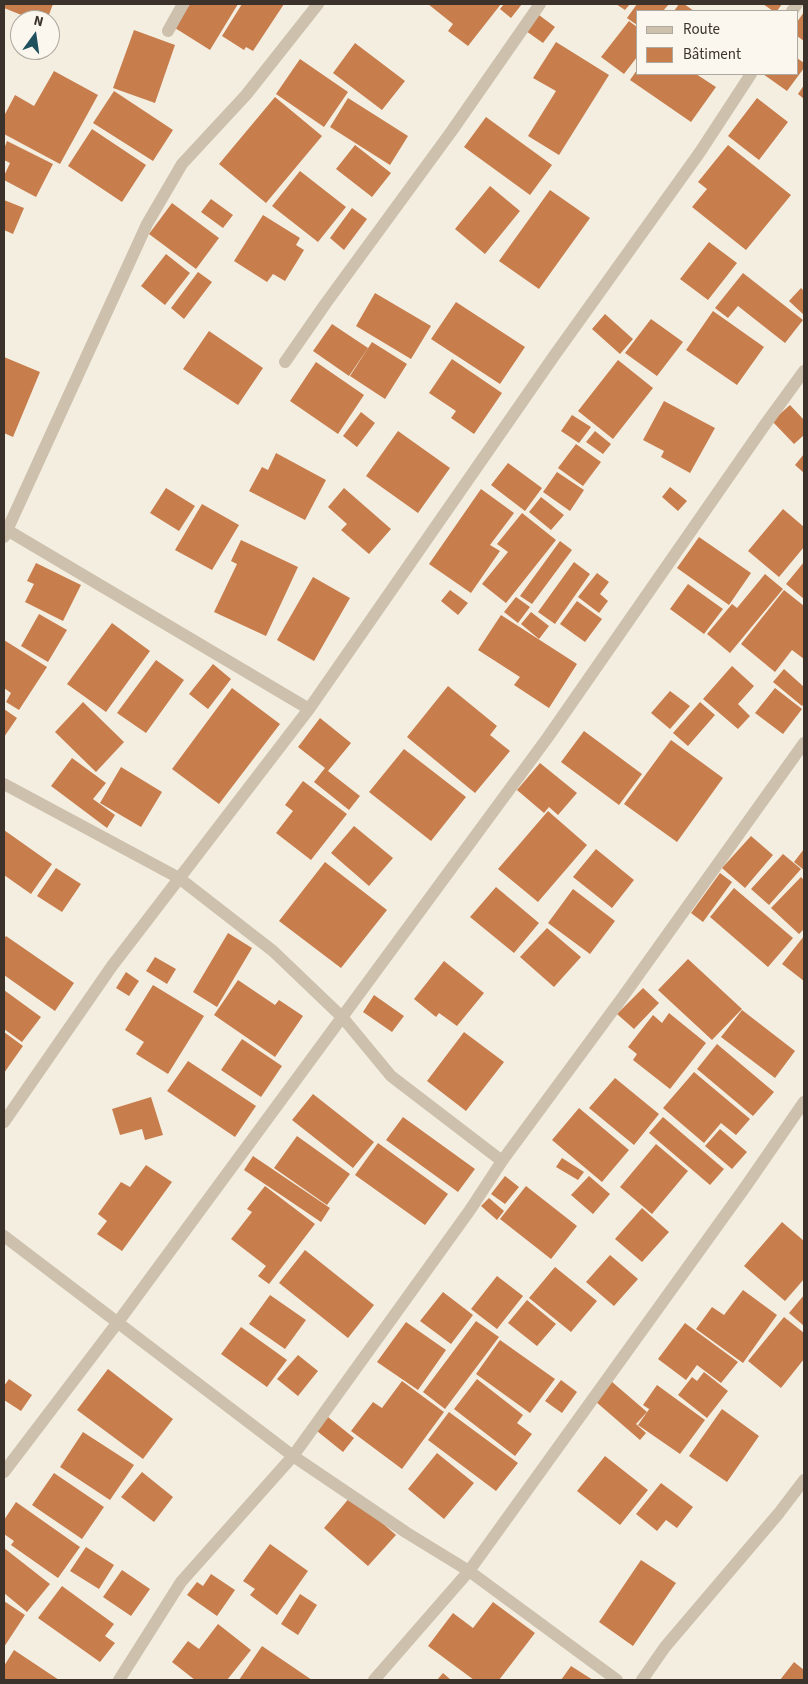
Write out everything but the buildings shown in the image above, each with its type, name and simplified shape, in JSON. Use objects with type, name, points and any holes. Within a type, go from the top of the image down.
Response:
[{"type":"street","points":[[168,31],[183,4]]},
{"type":"street","points":[[309,709],[6,534],[147,224],[182,164],[246,95],[318,4]]},
{"type":"street","points":[[286,362],[326,303],[451,132],[540,4]]},
{"type":"street","points":[[4,1122],[112,966],[309,709],[554,356],[700,152],[750,75]]},
{"type":"street","points":[[4,1472],[118,1322],[548,737],[804,371]]},
{"type":"street","points":[[119,1680],[181,1582],[293,1456],[470,1210],[502,1160],[622,998],[804,743]]},
{"type":"street","points":[[4,784],[179,878],[273,952],[343,1018],[391,1076],[502,1160]]},
{"type":"street","points":[[374,1680],[469,1571],[746,1186],[804,1102]]},
{"type":"street","points":[[4,1236],[293,1456],[469,1571],[617,1680]]},
{"type":"street","points":[[642,1680],[665,1647],[804,1480]]}]
